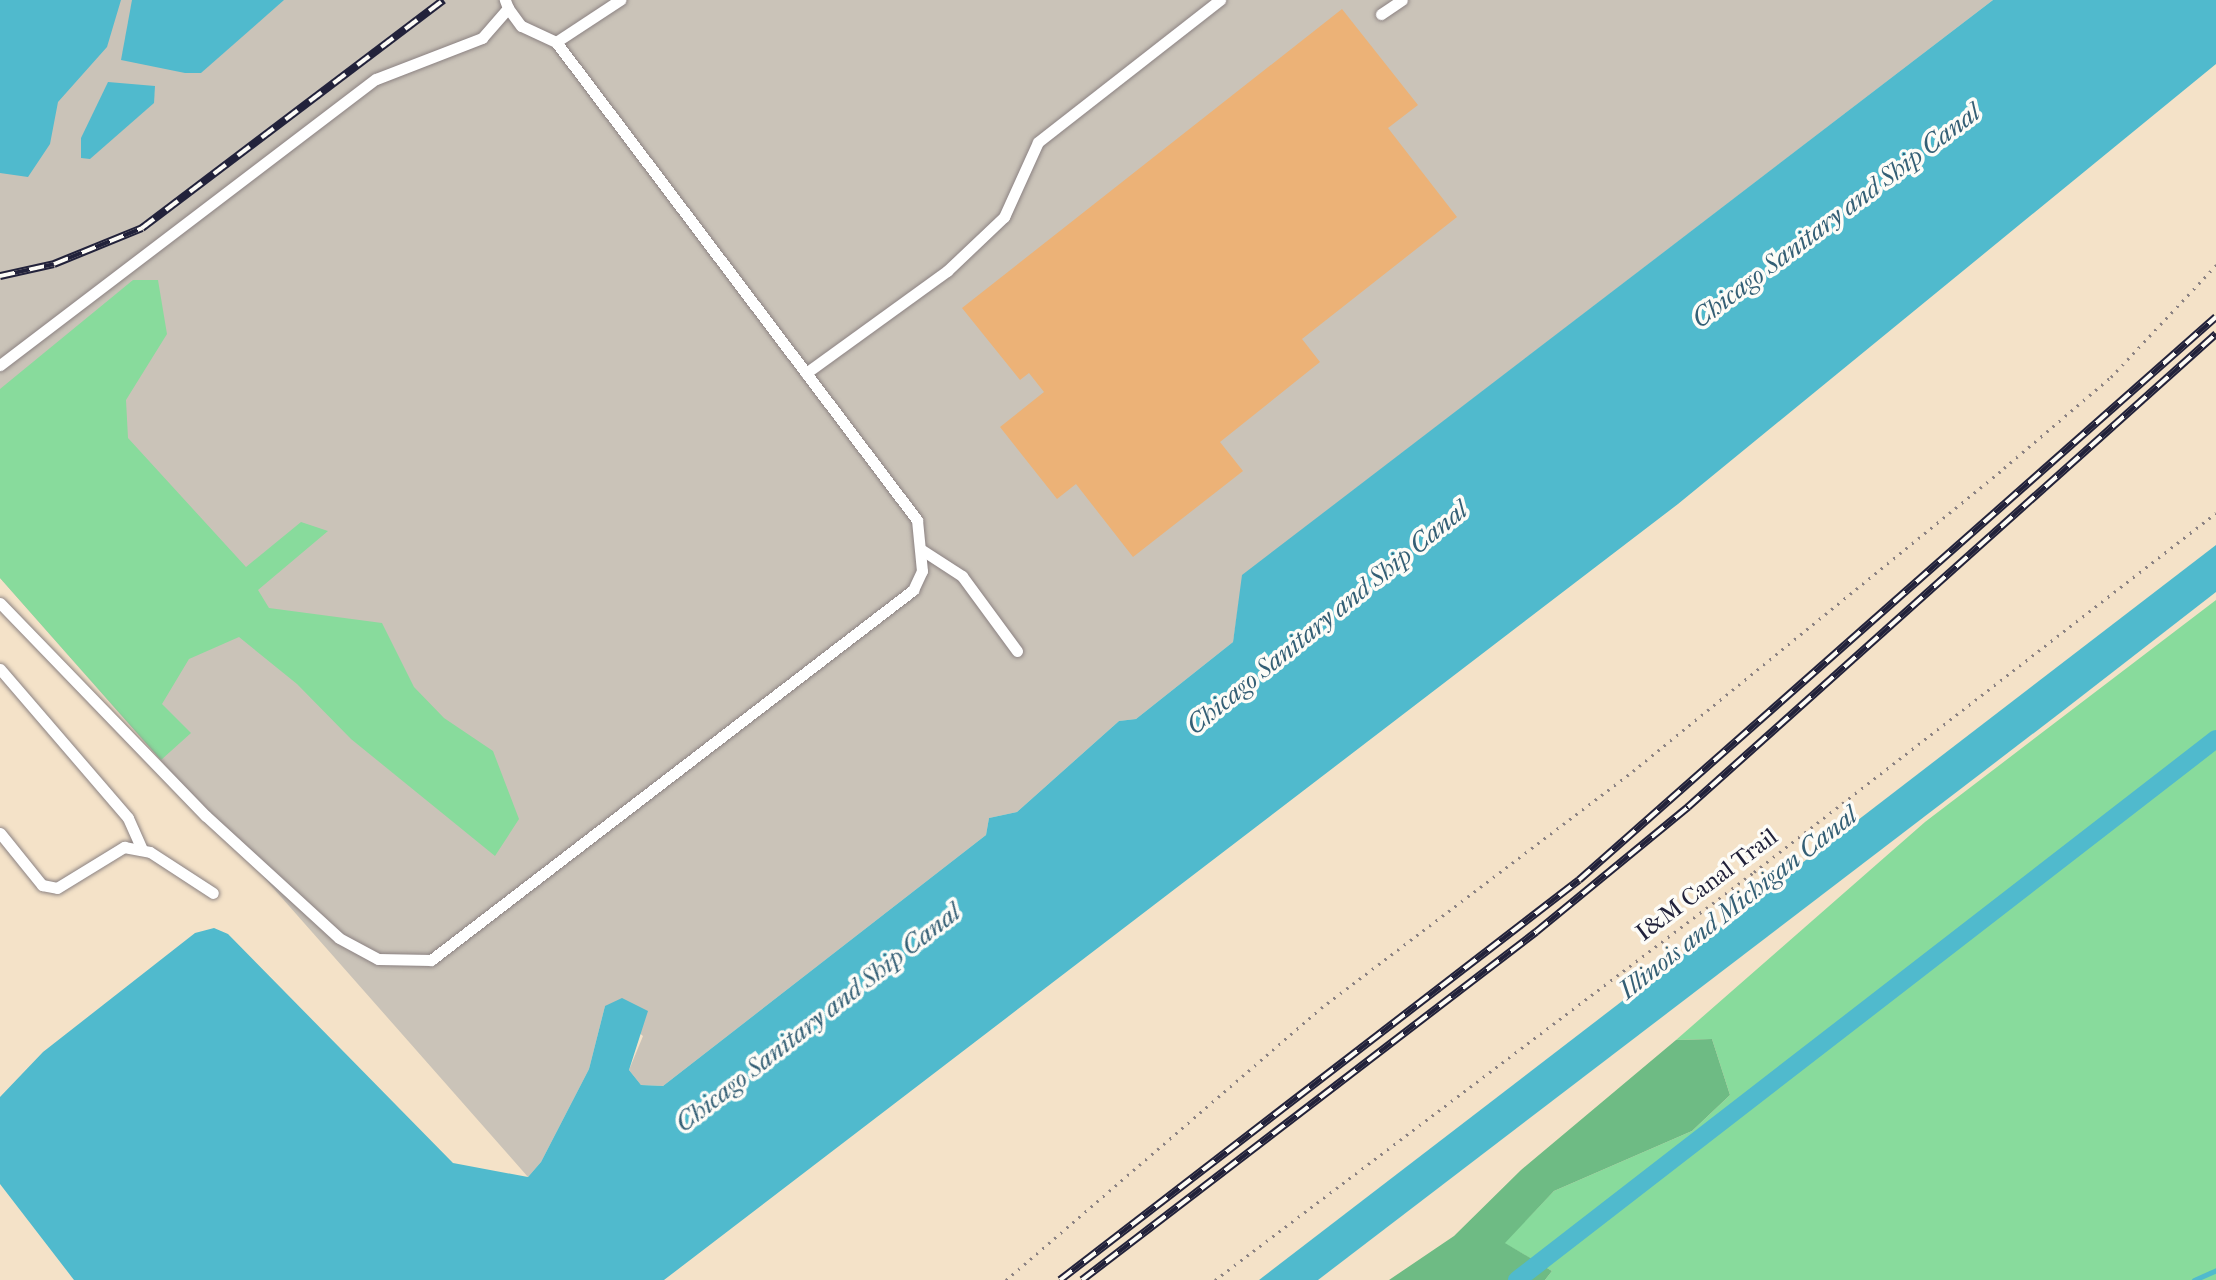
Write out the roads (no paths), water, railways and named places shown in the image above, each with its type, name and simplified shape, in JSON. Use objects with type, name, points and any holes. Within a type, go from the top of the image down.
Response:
[{"type":"lane","points":[[556,42],[620,0]]},
{"type":"lane","points":[[806,373],[947,271],[1004,217],[1038,142],[1220,0]]},
{"type":"lane","points":[[1381,14],[1402,0]]},
{"type":"lane","points":[[0,365],[376,79],[482,38],[506,4],[521,26],[556,42],[917,520],[922,550],[922,571],[913,590],[431,960],[378,959],[339,938],[206,816],[0,603]]},
{"type":"lane","points":[[922,550],[962,576],[1017,651]]},
{"type":"lane","points":[[0,669],[128,818],[142,850]]},
{"type":"lane","points":[[0,833],[42,885],[57,888],[124,847],[142,850],[213,893]]},
{"type":"water","points":[[0,0],[121,0],[107,47],[58,102],[50,144],[28,177],[0,173]]},
{"type":"water","points":[[132,0],[284,0],[201,73],[185,73],[121,60]]},
{"type":"water","name":"Chicago Sanitary and Ship Canal","points":[[1993,0],[2216,0],[2216,64],[1678,504],[664,1280],[74,1280],[0,1184],[0,1097],[43,1052],[195,933],[214,928],[228,934],[453,1163],[528,1177],[541,1162],[589,1069],[605,1006],[622,998],[648,1011],[629,1070],[641,1085],[663,1086],[986,835],[989,818],[1017,812],[1119,721],[1136,719],[1233,642],[1242,575]]},
{"type":"water","points":[[108,82],[155,86],[154,103],[90,159],[81,158],[81,138]]},
{"type":"water","name":"Illinois and Michigan Canal","points":[[2216,545],[2216,592],[2060,713],[1318,1280],[1259,1280]]},
{"type":"waterway","points":[[1517,1280],[2216,739]]},
{"type":"waterway","points":[[2194,1280],[2216,1270]]},
{"type":"railway","points":[[0,276],[54,264],[142,228],[444,0]]},
{"type":"railway","points":[[1060,1280],[1579,880],[2216,317]]},
{"type":"railway","points":[[1082,1280],[1536,932],[1688,807],[2216,334]]}]
